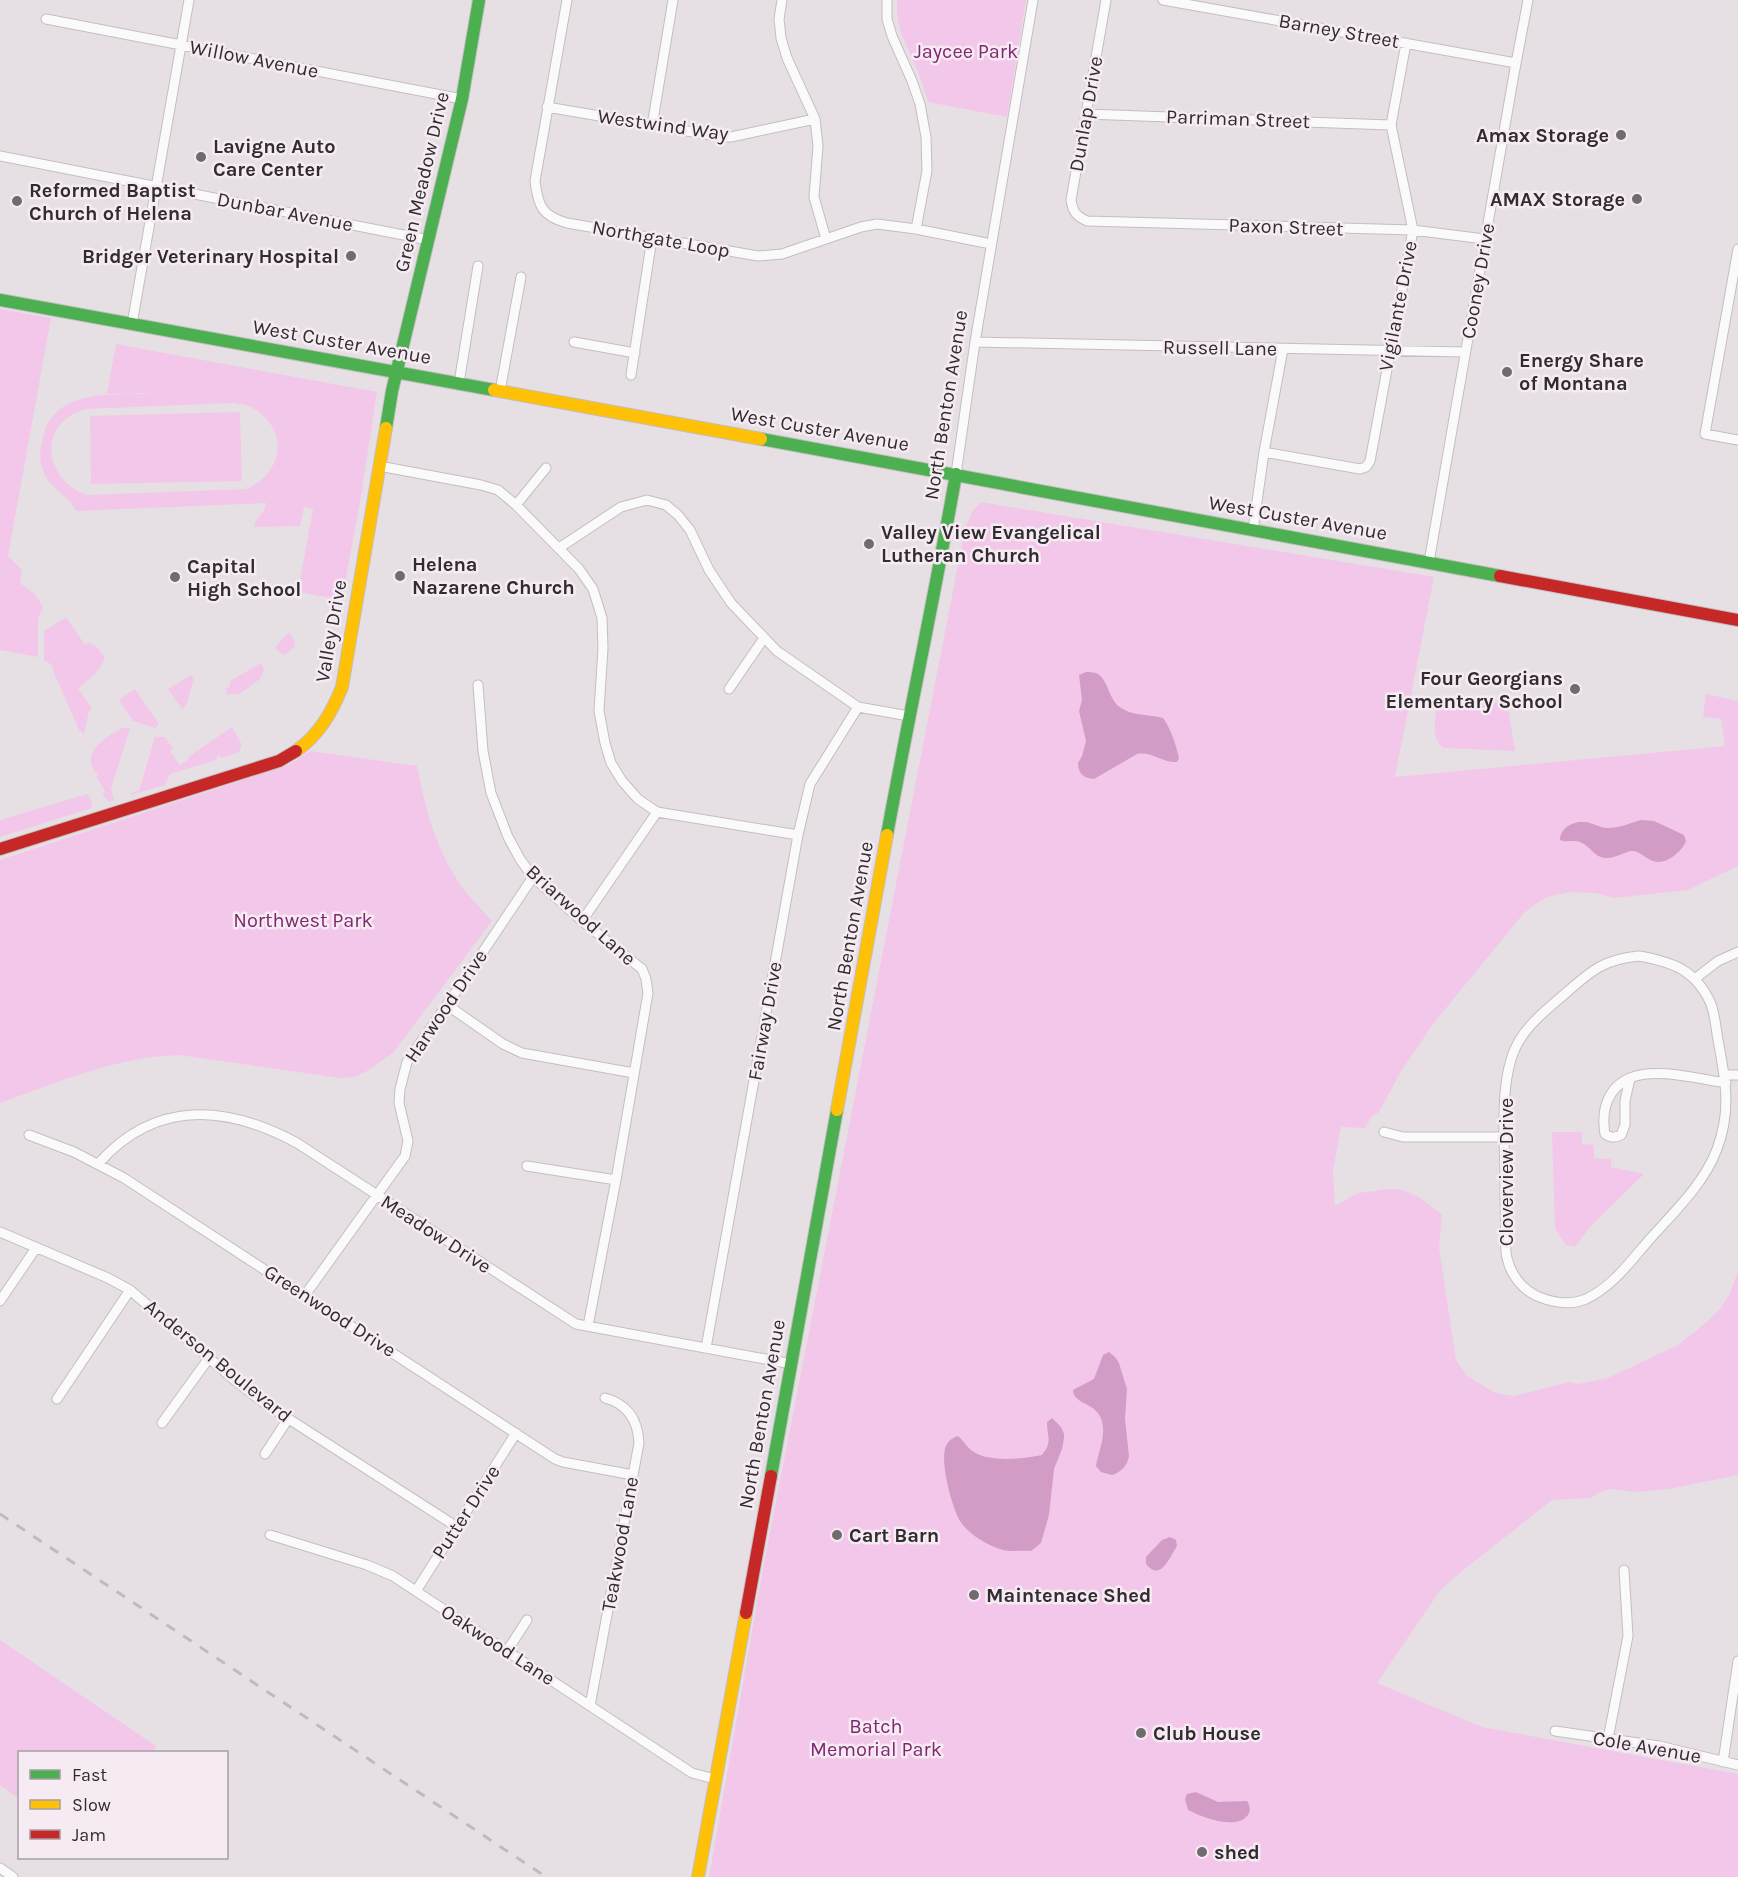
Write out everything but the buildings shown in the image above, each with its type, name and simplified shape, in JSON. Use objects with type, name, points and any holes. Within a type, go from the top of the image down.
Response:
[{"type":"main road","name":"Green Meadow Drive","points":[[396,372],[462,99],[479,0]]},
{"type":"main road","name":"West Custer Avenue","points":[[0,300],[956,474],[1738,620]]},
{"type":"main road","name":"Valley Drive","points":[[0,849],[272,764],[291,755],[312,739],[329,718],[342,687],[396,372]]},
{"type":"main road","name":"North Benton Avenue","points":[[698,1877],[909,716],[936,590],[956,474]]},
{"type":"street","points":[[132,324],[189,0]]},
{"type":"street","name":"Northgate Loop","points":[[567,0],[535,181],[537,200],[551,218],[758,256],[782,254],[861,227],[877,224],[916,229],[991,244]]},
{"type":"street","points":[[652,126],[673,0]]},
{"type":"street","points":[[782,0],[779,19],[781,38],[787,58],[815,119],[818,146],[814,197],[826,239]]},
{"type":"street","points":[[887,0],[887,19],[920,104],[926,137],[927,171],[916,229]]},
{"type":"street","name":"North Benton Avenue","points":[[956,474],[975,342],[1033,0]]},
{"type":"street","name":"Dunlap Drive","points":[[1087,221],[1072,211],[1071,200],[1106,0]]},
{"type":"street","name":"Barney Street","points":[[1163,0],[1516,63]]},
{"type":"street","name":"Cooney Drive","points":[[1429,562],[1484,239],[1528,0]]},
{"type":"street","name":"Willow Avenue","points":[[46,19],[462,99]]},
{"type":"street","name":"Vigilante Drive","points":[[1264,452],[1360,469],[1366,467],[1370,461],[1413,230],[1391,125],[1406,43]]},
{"type":"street","name":"Westwind Way","points":[[547,107],[721,137],[731,137],[815,119]]},
{"type":"street","name":"Parriman Street","points":[[1086,114],[1391,125]]},
{"type":"street","name":"Dunbar Avenue","points":[[0,156],[429,240]]},
{"type":"street","name":"Paxon Street","points":[[1087,221],[1413,230],[1484,239]]},
{"type":"street","points":[[631,375],[652,238]]},
{"type":"street","points":[[1738,249],[1705,434],[1738,440]]},
{"type":"street","points":[[459,383],[478,266]]},
{"type":"street","points":[[500,391],[521,277]]},
{"type":"street","points":[[574,342],[635,353]]},
{"type":"street","name":"Russell Lane","points":[[975,342],[1465,352]]},
{"type":"street","points":[[1252,530],[1283,349]]},
{"type":"street","points":[[379,466],[492,488],[504,494],[579,569],[593,590],[602,618],[600,711],[605,743],[611,763],[638,800],[657,812],[798,835]]},
{"type":"street","points":[[516,506],[546,468]]},
{"type":"street","points":[[559,548],[621,507],[647,500],[666,505],[678,514],[690,530],[709,570],[731,603],[777,651],[858,707],[909,716]]},
{"type":"street","points":[[729,688],[764,638]]},
{"type":"street","name":"Briarwood Lane","points":[[478,685],[483,752],[491,793],[508,837],[532,877],[642,969],[646,979],[648,993],[588,1326]]},
{"type":"street","name":"Fairway Drive","points":[[706,1348],[798,835],[810,784],[858,707]]},
{"type":"street","points":[[582,921],[657,812]]},
{"type":"street","name":"Harwood Drive","points":[[305,1295],[401,1164],[407,1150],[406,1132],[399,1103],[402,1074],[413,1051],[447,1005],[532,877]]},
{"type":"street","points":[[1696,978],[1718,961],[1738,952]]},
{"type":"street","name":"Cloverview Drive","points":[[1639,956],[1666,961],[1696,978],[1712,1006],[1726,1083],[1724,1122],[1718,1147],[1711,1163],[1689,1196],[1619,1274],[1602,1290],[1584,1300],[1566,1304],[1548,1301],[1528,1292],[1515,1278],[1506,1257],[1504,1137],[1507,1075],[1518,1042],[1528,1029],[1601,965],[1619,957],[1639,956]]},
{"type":"street","points":[[447,1005],[503,1044],[522,1053],[634,1073]]},
{"type":"street","points":[[1630,1078],[1625,1101],[1625,1125],[1621,1135],[1614,1138],[1609,1137],[1605,1134],[1603,1126],[1606,1103],[1613,1089],[1623,1080],[1637,1075],[1658,1073],[1726,1083],[1738,1091]]},
{"type":"street","points":[[1726,1083],[1738,1075]]},
{"type":"street","name":"Meadow Drive","points":[[98,1164],[120,1142],[151,1124],[180,1116],[207,1114],[260,1125],[279,1133],[576,1324],[792,1364]]},
{"type":"street","points":[[1384,1132],[1403,1137],[1504,1137]]},
{"type":"street","name":"Greenwood Drive","points":[[30,1135],[74,1152],[124,1178],[555,1459],[633,1475]]},
{"type":"street","points":[[527,1166],[616,1180]]},
{"type":"street","name":"Anderson Boulevard","points":[[0,1232],[108,1278],[130,1290],[238,1383],[288,1419],[457,1527]]},
{"type":"street","points":[[0,1301],[36,1248]]},
{"type":"street","points":[[57,1399],[130,1290]]},
{"type":"street","points":[[162,1423],[209,1358]]},
{"type":"street","name":"Teakwood Lane","points":[[590,1706],[639,1443],[636,1422],[623,1406],[605,1398]]},
{"type":"street","points":[[265,1454],[288,1419]]},
{"type":"street","name":"Putter Drive","points":[[416,1591],[516,1434]]},
{"type":"street","name":"Oakwood Lane","points":[[270,1535],[380,1570],[416,1591],[692,1773],[715,1779]]},
{"type":"street","points":[[1608,1739],[1628,1636],[1624,1570]]},
{"type":"street","points":[[507,1651],[527,1620]]},
{"type":"street","points":[[1723,1762],[1738,1661]]},
{"type":"street","name":"Cole Avenue","points":[[1555,1731],[1659,1746],[1738,1765]]},
{"type":"street","points":[[0,1868],[13,1877]]},
{"type":"green space","name":"Jaycee Park","points":[[897,0],[1026,0],[1007,117],[928,102],[899,26]]},
{"type":"green space","points":[[0,309],[51,318],[8,556],[22,570],[20,583],[35,594],[43,607],[38,618],[38,657],[0,650]]},
{"type":"green space","points":[[116,344],[377,392],[342,600],[298,592],[313,509],[304,507],[300,526],[254,527],[266,503],[76,511],[73,505],[47,479],[40,458],[41,443],[52,418],[63,407],[77,400],[109,395],[158,393],[107,394]],"holes":[[[234,403],[249,406],[263,416],[272,426],[278,449],[269,472],[247,489],[88,495],[65,481],[52,459],[51,446],[54,434],[61,423],[84,409]]]},
{"type":"green space","points":[[240,412],[242,481],[91,484],[90,416]]},
{"type":"green space","name":"Batch Memorial Park","points":[[981,502],[1434,577],[1395,777],[1725,746],[1721,719],[1703,717],[1706,694],[1738,701],[1738,866],[1688,890],[1613,898],[1596,893],[1570,892],[1540,901],[1524,913],[1433,1024],[1400,1073],[1379,1112],[1372,1116],[1365,1128],[1341,1127],[1333,1170],[1335,1206],[1358,1193],[1395,1189],[1419,1197],[1442,1215],[1439,1248],[1456,1360],[1467,1376],[1496,1393],[1514,1396],[1570,1382],[1578,1384],[1608,1378],[1678,1345],[1720,1309],[1730,1293],[1738,1271],[1738,1475],[1669,1489],[1633,1492],[1613,1489],[1602,1491],[1590,1498],[1552,1500],[1439,1592],[1377,1683],[1482,1727],[1738,1774],[1738,1877],[709,1877],[762,1574],[965,529],[972,512]]},
{"type":"green space","points":[[66,617],[85,645],[89,642],[98,648],[105,658],[94,675],[78,688],[92,709],[89,711],[84,734],[79,730],[52,665],[44,660],[44,631]]},
{"type":"green space","points":[[289,632],[295,646],[285,655],[275,647]]},
{"type":"green space","points":[[261,663],[264,670],[260,679],[238,695],[236,693],[227,695],[226,689],[230,686],[230,681]]},
{"type":"green space","points":[[191,675],[194,678],[186,706],[182,709],[168,689]]},
{"type":"green space","points":[[135,689],[159,724],[155,728],[133,721],[119,700]]},
{"type":"green space","points":[[1507,702],[1515,751],[1444,748],[1437,740],[1435,734],[1436,703]]},
{"type":"green space","points":[[232,727],[242,745],[239,752],[222,758],[218,755],[216,760],[170,774],[165,785],[130,795],[139,791],[155,737],[165,737],[173,749],[170,751],[180,765]]},
{"type":"green space","points":[[122,728],[130,728],[111,789],[114,800],[109,802],[102,794],[105,792],[96,776],[99,774],[95,773],[91,759],[98,745]]},
{"type":"green space","name":"Northwest Park","points":[[310,751],[417,766],[427,811],[443,854],[470,897],[492,921],[393,1053],[355,1077],[340,1078],[179,1055],[156,1057],[133,1060],[88,1072],[0,1103],[0,860],[289,765]]},
{"type":"green space","points":[[87,794],[92,808],[0,837],[0,820]]},
{"type":"green space","points":[[1552,1132],[1582,1132],[1582,1144],[1594,1145],[1594,1158],[1611,1159],[1611,1167],[1644,1174],[1590,1227],[1575,1247],[1566,1245],[1555,1229]]},
{"type":"green space","points":[[0,1640],[156,1746],[154,1751],[18,1751],[18,1798],[0,1785]]},
{"type":"shaded area","points":[[1086,672],[1100,676],[1113,700],[1126,711],[1163,718],[1175,743],[1179,758],[1177,762],[1147,754],[1137,754],[1094,779],[1082,775],[1078,763],[1086,741],[1079,711],[1082,700],[1079,675]]},
{"type":"shaded area","points":[[1641,820],[1654,821],[1684,835],[1686,841],[1684,845],[1673,857],[1658,862],[1632,851],[1605,858],[1595,854],[1579,842],[1560,840],[1562,832],[1568,826],[1580,822],[1608,828]]},
{"type":"shaded area","points":[[1109,1352],[1119,1363],[1127,1389],[1125,1419],[1129,1456],[1123,1468],[1112,1475],[1101,1472],[1096,1466],[1103,1438],[1101,1419],[1098,1413],[1078,1399],[1073,1390],[1094,1379],[1103,1355]]},
{"type":"shaded area","points":[[1052,1418],[1061,1427],[1064,1438],[1054,1469],[1049,1515],[1041,1543],[1031,1551],[1003,1550],[991,1546],[973,1535],[960,1521],[950,1494],[945,1471],[944,1460],[947,1444],[958,1436],[971,1450],[986,1457],[1016,1459],[1042,1455],[1049,1439],[1047,1422]]},
{"type":"shaded area","points":[[1170,1537],[1176,1540],[1177,1546],[1168,1562],[1160,1569],[1151,1569],[1146,1564],[1146,1557],[1162,1540]]},
{"type":"shaded area","points":[[1196,1792],[1218,1802],[1247,1801],[1250,1808],[1249,1813],[1243,1820],[1236,1822],[1219,1821],[1202,1816],[1188,1810],[1185,1799],[1187,1794]]},
{"type":"railway","points":[[0,1514],[546,1877]]},
{"type":"traffic: fast","points":[[386,428],[392,391],[462,99],[479,0]]},
{"type":"traffic: fast","points":[[0,300],[494,390]]},
{"type":"traffic: fast","points":[[761,439],[1500,576]]},
{"type":"traffic: fast","points":[[887,835],[956,474]]},
{"type":"traffic: fast","points":[[771,1476],[837,1110]]},
{"type":"traffic: slow","points":[[494,390],[761,439]]},
{"type":"traffic: slow","points":[[296,751],[324,722],[342,687],[386,428]]},
{"type":"traffic: slow","points":[[837,1110],[887,835]]},
{"type":"traffic: slow","points":[[698,1877],[746,1613]]},
{"type":"traffic: jam","points":[[1500,576],[1738,620]]},
{"type":"traffic: jam","points":[[0,849],[279,761],[296,751]]},
{"type":"traffic: jam","points":[[746,1613],[771,1476]]},
{"type":"place","name":"Amax Storage","points":[[1621,135]]},
{"type":"place","name":"Lavigne Auto Care Center","points":[[201,157]]},
{"type":"place","name":"AMAX Storage","points":[[1637,199]]},
{"type":"place","name":"Reformed Baptist Church of Helena","points":[[17,201]]},
{"type":"place","name":"Bridger Veterinary Hospital","points":[[351,256]]},
{"type":"place","name":"Energy Share of Montana","points":[[1507,372]]},
{"type":"place","name":"Valley View Evangelical Lutheran Church","points":[[869,544]]},
{"type":"place","name":"Helena Nazarene Church","points":[[400,576]]},
{"type":"place","name":"Capital High School","points":[[175,577]]},
{"type":"place","name":"Four Georgians Elementary School","points":[[1575,689]]},
{"type":"place","name":"Cart Barn","points":[[837,1535]]},
{"type":"place","name":"Maintenace Shed","points":[[974,1595]]},
{"type":"place","name":"Club House","points":[[1141,1733]]},
{"type":"place","name":"shed","points":[[1202,1852]]}]
